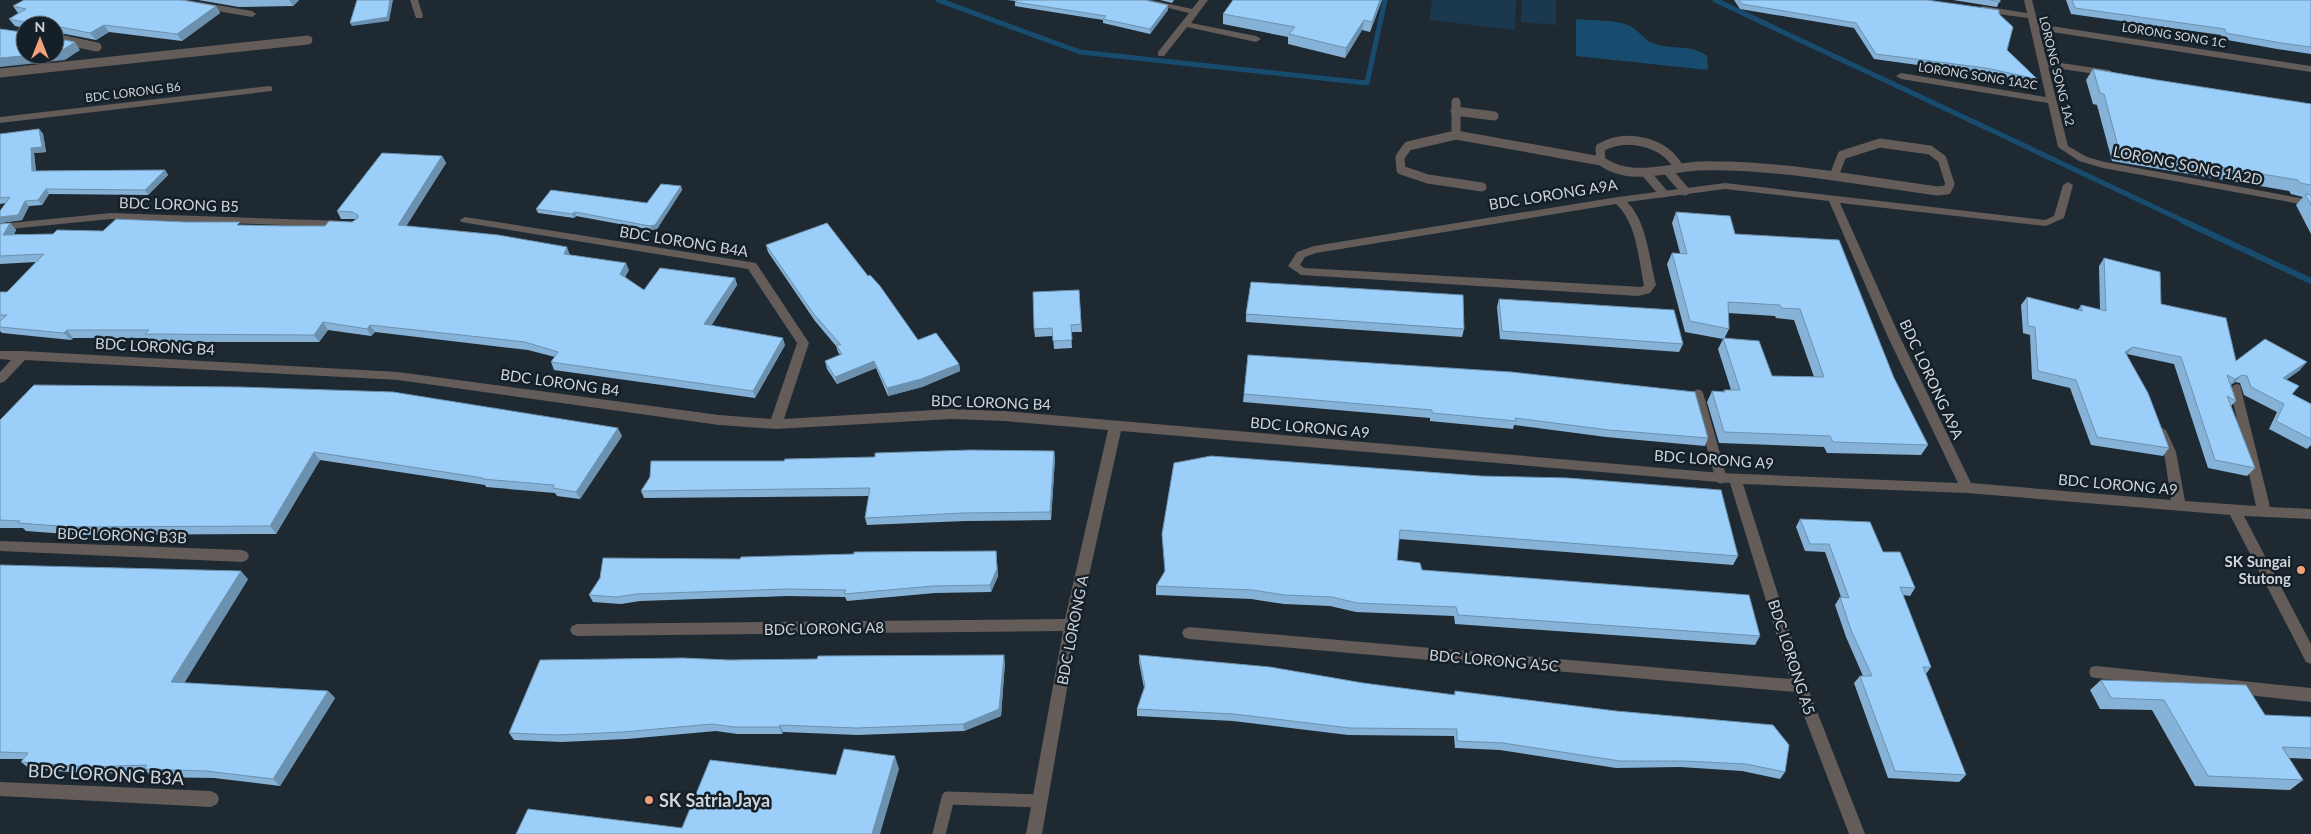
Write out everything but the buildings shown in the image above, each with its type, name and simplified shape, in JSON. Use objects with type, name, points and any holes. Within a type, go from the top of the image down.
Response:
[{"type":"street","points":[[172,0],[252,14]]},
{"type":"street","points":[[414,0],[418,16]]},
{"type":"street","points":[[1139,0],[1194,12]]},
{"type":"street","points":[[1161,54],[1204,0]]},
{"type":"street","name":"LORONG SONG 1A2","points":[[2028,0],[2063,147]]},
{"type":"street","points":[[1972,7],[2031,16]]},
{"type":"street","points":[[1185,24],[1256,39]]},
{"type":"street","name":"LORONG SONG 1C","points":[[2034,26],[2311,70]]},
{"type":"street","points":[[2043,63],[2119,75]]},
{"type":"street","name":"LORONG SONG 1A2C","points":[[1901,76],[2052,101]]},
{"type":"street","name":"BDC LORONG B6","points":[[0,120],[269,89]]},
{"type":"street","name":"LORONG SONG 1A2D","points":[[2063,147],[2083,159],[2103,165],[2311,203]]},
{"type":"street","name":"BDC LORONG A9A","points":[[1618,200],[1630,211],[1636,225],[1650,285],[1646,290],[1638,292],[1301,271],[1294,266],[1297,258],[1306,252],[1314,250],[1618,200],[1725,186],[1834,200],[2046,222],[2059,218],[2068,185]]},
{"type":"street","name":"BDC LORONG A9A","points":[[1834,200],[1893,335],[1967,488]]},
{"type":"street","name":"BDC LORONG B5","points":[[0,227],[111,216],[356,224]]},
{"type":"street","name":"BDC LORONG B4A","points":[[465,220],[752,266],[803,344],[776,424]]},
{"type":"street","name":"BDC LORONG B4","points":[[0,355],[398,376],[719,420],[776,424],[951,414],[1005,416],[1115,427]]},
{"type":"street","points":[[0,379],[23,355]]},
{"type":"street","points":[[2236,388],[2264,511]]},
{"type":"street","points":[[2156,418],[2170,452],[2179,506]]},
{"type":"street","name":"BDC LORONG A9","points":[[1115,427],[1728,478],[1967,488],[2179,506],[2311,514]]},
{"type":"street","name":"BDC LORONG A","points":[[1034,834],[1071,625],[1115,427]]},
{"type":"street","name":"BDC LORONG A5","points":[[1728,478],[1800,686],[1857,834]]},
{"type":"street","points":[[2234,510],[2311,658]]},
{"type":"street","name":"BDC LORONG B3B","points":[[0,546],[242,556]]},
{"type":"street","name":"BDC LORONG A8","points":[[577,630],[1071,625]]},
{"type":"street","name":"BDC LORONG A5C","points":[[1189,633],[1800,686]]},
{"type":"street","points":[[2096,672],[2311,695]]},
{"type":"street","name":"BDC LORONG B3A","points":[[0,789],[211,799]]},
{"type":"lane","points":[[65,40],[97,47]]},
{"type":"lane","points":[[0,74],[308,40]]},
{"type":"lane","points":[[1456,135],[1456,106],[1494,116]]},
{"type":"lane","points":[[1482,187],[1428,179],[1401,170],[1400,157],[1408,146],[1456,135],[1601,161],[1606,166],[1617,170],[1646,173],[1698,166],[1730,166],[1834,176],[1936,191],[1947,190],[1950,184],[1942,159],[1936,153],[1924,149],[1880,143],[1842,154],[1834,176]]},
{"type":"lane","points":[[1601,161],[1600,148],[1607,143],[1622,141],[1644,143],[1665,150],[1674,156],[1679,168]]},
{"type":"lane","points":[[1667,170],[1685,191]]},
{"type":"lane","points":[[1646,173],[1663,193]]},
{"type":"lane","points":[[1698,395],[1728,478]]},
{"type":"lane","points":[[939,834],[948,798],[1040,800]]},
{"type":"shaded area","points":[[1432,0],[1516,0],[1515,30],[1429,20]]},
{"type":"shaded area","points":[[1522,0],[1556,0],[1556,25],[1521,22]]},
{"type":"shaded area","points":[[1576,19],[1611,21],[1624,24],[1630,26],[1648,41],[1655,44],[1701,52],[1707,56],[1708,70],[1576,56]]},
{"type":"waterway","points":[[938,0],[1080,52],[1367,83],[1385,0]]},
{"type":"waterway","points":[[1715,0],[2186,222]]},
{"type":"waterway","points":[[2183,221],[2311,281]]},
{"type":"place","name":"SK Sungai Stutong","points":[[2301,570]]},
{"type":"place","name":"SK Satria Jaya","points":[[649,800]]}]
